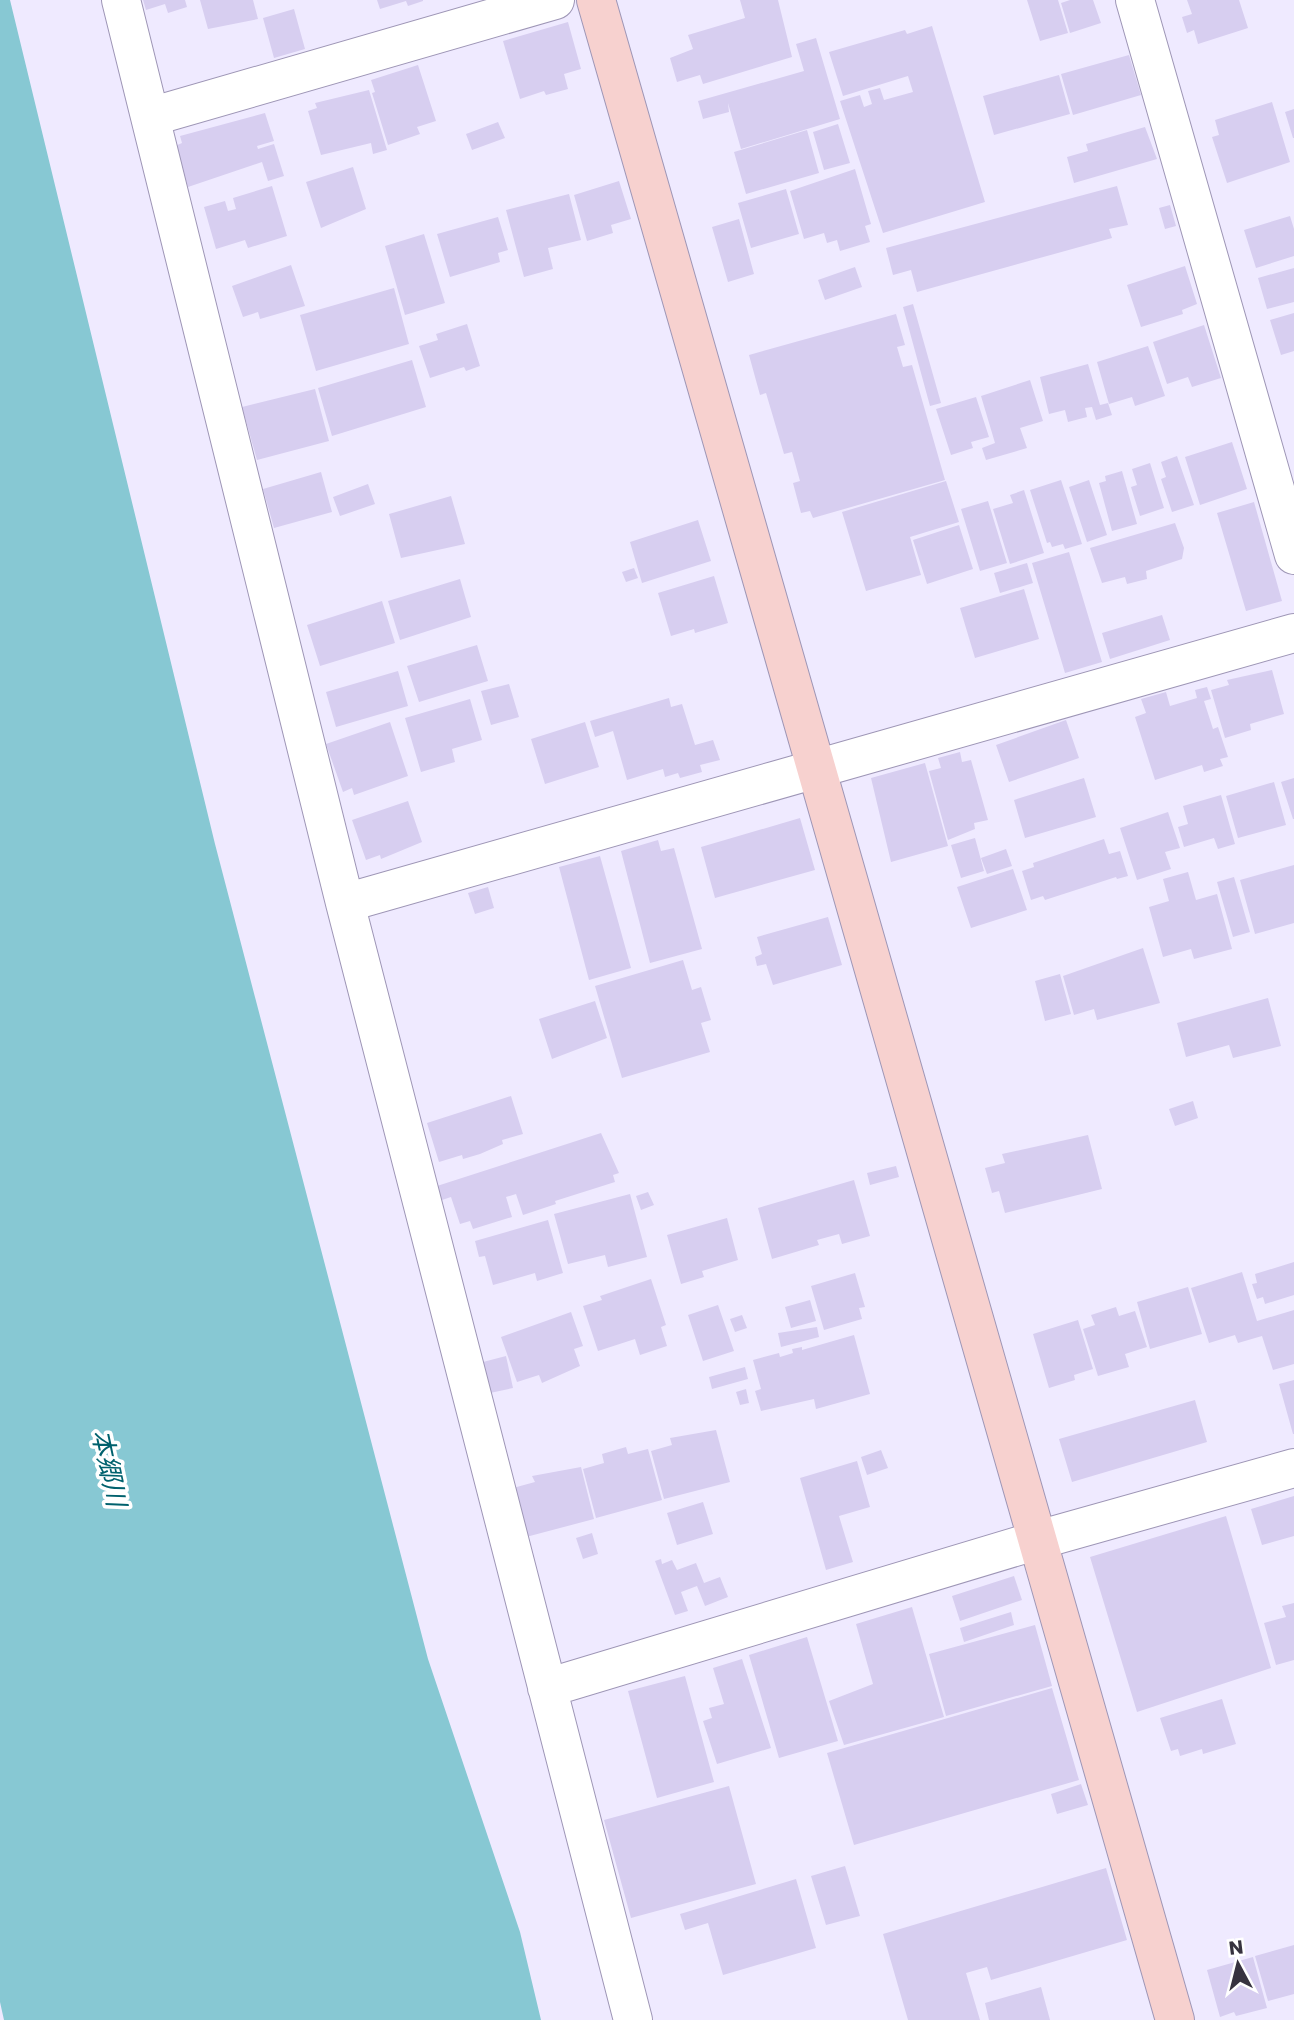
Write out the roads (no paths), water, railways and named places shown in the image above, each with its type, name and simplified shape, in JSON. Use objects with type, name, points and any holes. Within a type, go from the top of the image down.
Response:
[{"type":"street","points":[[121,0],[345,903],[633,2020]]},
{"type":"street","points":[[150,117],[555,0]]},
{"type":"street","points":[[596,0],[1175,2020]]},
{"type":"street","points":[[1135,0],[1294,555]]},
{"type":"street","points":[[345,903],[1294,633]]},
{"type":"street","points":[[547,1688],[1038,1540],[1294,1468]]},
{"type":"water","name":"本郷川","points":[[0,0],[10,0],[215,844],[428,1659],[520,1932],[541,2020],[4,2020],[0,2002]]}]
